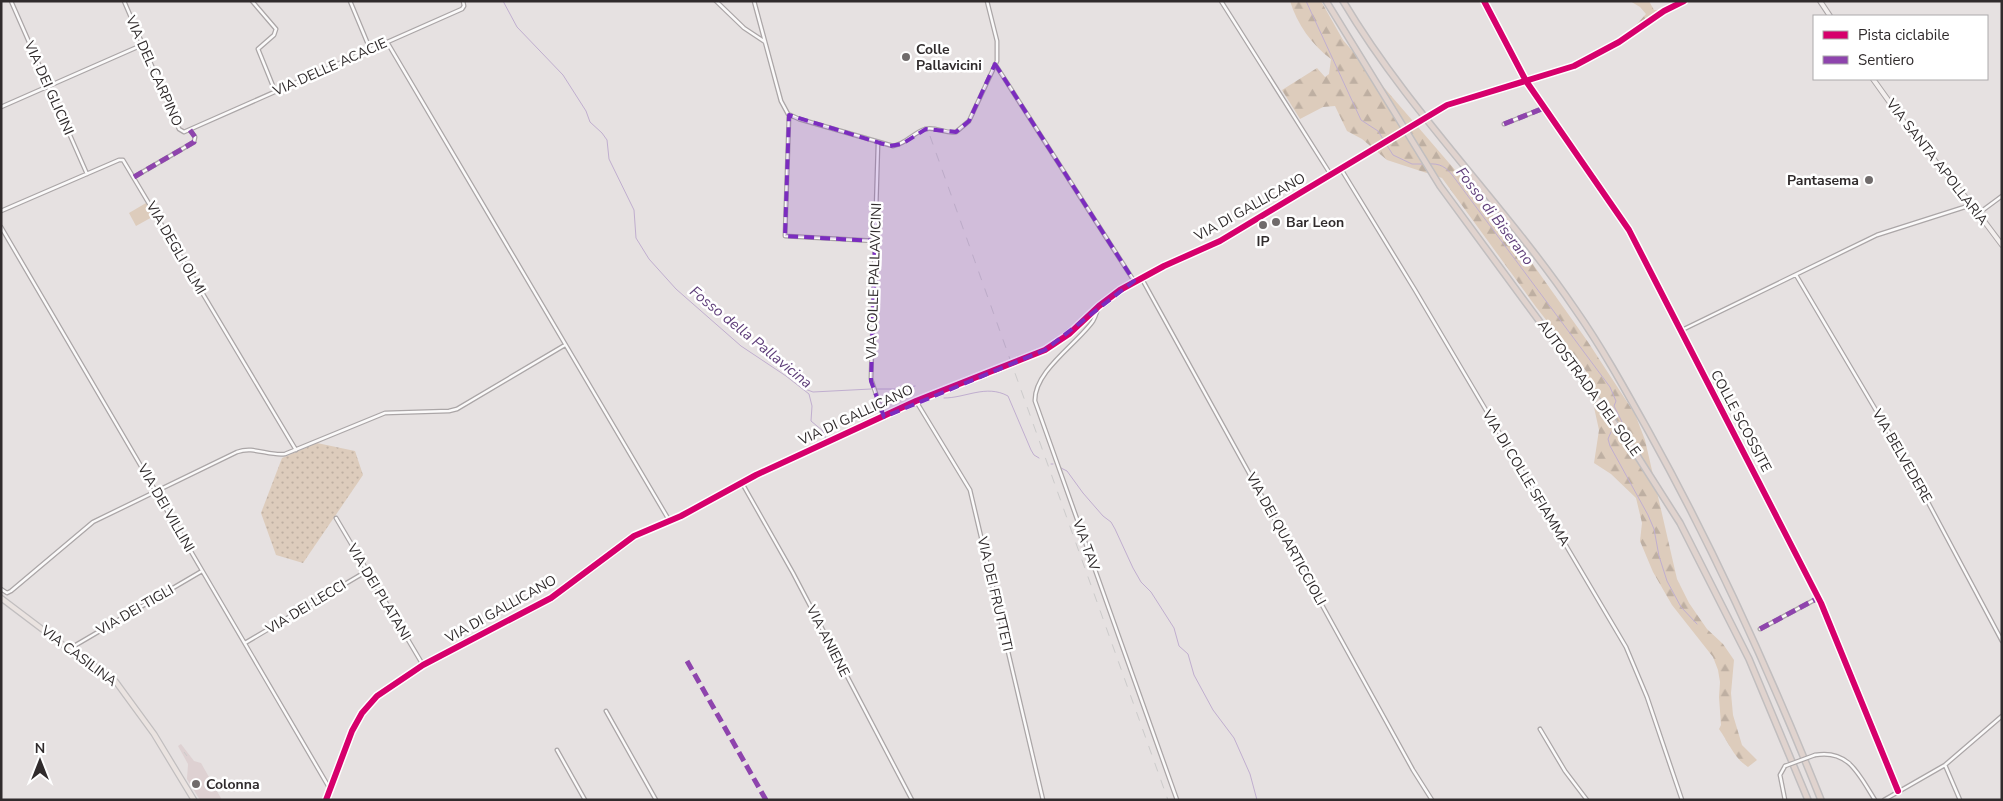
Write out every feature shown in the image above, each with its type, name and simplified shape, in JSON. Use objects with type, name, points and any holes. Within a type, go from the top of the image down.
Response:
[{"type":"highway","name":"AUTOSTRADA DEL SOLE","points":[[1326,1],[1430,170],[1626,438],[1680,523],[1749,659],[1808,800]]},
{"type":"highway","name":"AUTOSTRADA DEL SOLE","points":[[1343,1],[1414,103],[1551,275],[1613,367],[1688,503],[1766,671],[1821,800]]},
{"type":"main road","name":"VIA CASILINA","points":[[1,598],[68,649],[116,682],[154,734],[194,800]]},
{"type":"street","name":"VIA DEI GLICINI","points":[[10,1],[87,174]]},
{"type":"street","name":"VIA DEL CARPINO","points":[[124,1],[179,129],[182,132],[190,130]]},
{"type":"street","points":[[252,1],[276,29],[274,34],[258,49],[275,90]]},
{"type":"street","points":[[350,1],[370,49]]},
{"type":"street","name":"VIA DELLE ACACIE","points":[[190,130],[275,90],[462,8],[464,6],[463,1]]},
{"type":"street","points":[[716,1],[744,28],[766,43]]},
{"type":"street","points":[[754,1],[779,96],[789,116],[784,236],[876,241]]},
{"type":"street","points":[[789,116],[890,146],[899,145],[928,128],[951,133],[961,130],[969,121],[998,54],[997,41],[987,1]]},
{"type":"street","points":[[1221,1],[1331,175]]},
{"type":"street","name":"COLLE SCOSSITE","points":[[1484,1],[1526,81],[1625,224],[1818,598],[1898,791]]},
{"type":"street","name":"VIA DI GALLICANO","points":[[326,800],[352,731],[362,713],[382,692],[423,665],[543,603],[566,588],[630,539],[670,522],[742,483],[916,401],[1045,350],[1061,340],[1100,305],[1141,277],[1220,241],[1448,105],[1568,68],[1619,42],[1664,11],[1684,1]]},
{"type":"street","points":[[1820,1],[1829,15]]},
{"type":"street","points":[[387,42],[670,522]]},
{"type":"street","points":[[1,107],[142,45]]},
{"type":"street","points":[[995,64],[1134,282]]},
{"type":"street","name":"VIA SANTA APOLLARIA","points":[[1874,80],[1912,134],[1979,213],[2002,245]]},
{"type":"street","points":[[1504,124],[1544,108]]},
{"type":"street","points":[[134,177],[193,142],[195,138],[190,130]]},
{"type":"street","name":"VIA COLLE PALLAVICINI","points":[[878,143],[871,379],[884,417]]},
{"type":"street","name":"VIA DEGLI OLMI","points":[[1,211],[121,159],[124,161],[296,450]]},
{"type":"street","name":"VIA DI COLLE SFIAMMA","points":[[1341,169],[1415,290],[1626,647],[1643,688],[1682,800]]},
{"type":"street","points":[[1979,213],[2002,196]]},
{"type":"street","points":[[1680,331],[1877,235],[1972,205]]},
{"type":"street","name":"VIA DEI VILLINI","points":[[1,227],[330,789]]},
{"type":"street","name":"VIA BELVEDERE","points":[[1796,275],[1906,461],[2002,641]]},
{"type":"street","name":"VIA DEI QUARTICCIOLI","points":[[1141,277],[1409,762],[1432,800]]},
{"type":"street","name":"VIA TAV","points":[[1100,305],[1091,323],[1042,377],[1036,389],[1035,401],[1177,800]]},
{"type":"street","points":[[1,589],[7,593],[11,591],[93,522],[241,450],[254,449],[279,455],[296,450],[385,413],[449,411],[457,409],[565,345]]},
{"type":"street","name":"VIA DEI FRUTTETI","points":[[916,401],[970,490],[1043,800]]},
{"type":"street","name":"VIA ANIENE","points":[[742,483],[793,573],[912,800]]},
{"type":"street","name":"VIA DEI PLATANI","points":[[336,518],[423,665]]},
{"type":"street","name":"VIA DEI TIGLI","points":[[68,649],[202,571]]},
{"type":"street","name":"VIA DEI LECCI","points":[[245,644],[367,571]]},
{"type":"street","points":[[1760,629],[1818,598]]},
{"type":"street","points":[[606,711],[656,800]]},
{"type":"street","points":[[1884,800],[1945,765],[2002,716]]},
{"type":"street","points":[[1540,729],[1565,771],[1587,800]]},
{"type":"street","points":[[557,750],[585,800]]},
{"type":"street","points":[[1785,800],[1780,776],[1785,766],[1816,755],[1831,754],[1844,758],[1875,800]]},
{"type":"street","points":[[1945,765],[1960,800]]},
{"type":"highlighted area","points":[[995,64],[1134,281],[1045,350],[884,417],[871,381],[875,241],[785,236],[789,115],[890,146],[902,144],[926,129],[956,132],[969,121]]},
{"type":"shaded area","points":[[181,744],[194,761],[201,763],[222,800],[200,800],[187,779],[188,764],[178,746]]},
{"type":"green space","points":[[1290,1],[1321,1],[1343,40],[1474,192],[1532,263],[1588,342],[1635,414],[1645,440],[1677,579],[1689,603],[1707,629],[1723,644],[1734,660],[1731,693],[1733,715],[1742,745],[1757,760],[1748,767],[1735,755],[1719,729],[1721,725],[1720,682],[1713,657],[1672,605],[1653,572],[1640,541],[1642,523],[1636,498],[1611,474],[1594,463],[1599,430],[1586,371],[1536,307],[1442,178],[1387,160],[1362,139],[1347,131],[1335,106],[1323,107],[1300,119],[1282,90],[1317,68],[1325,77],[1329,74],[1331,59],[1306,33]]},
{"type":"green space","points":[[1630,1],[1649,1],[1654,10],[1659,10],[1659,13],[1638,27],[1637,24],[1646,14],[1640,7]]},
{"type":"green space","points":[[146,203],[154,216],[136,226],[129,213]]},
{"type":"green space","points":[[317,443],[355,451],[363,475],[303,563],[276,555],[261,513],[282,458]]},
{"type":"waterway","name":"Fosso della Pallavicina","points":[[503,1],[517,27],[563,75],[586,111],[590,122],[607,140],[609,159],[634,210],[636,238],[649,259],[676,289],[741,346],[809,394],[812,406],[811,421],[823,431],[826,440]]},
{"type":"waterway","name":"Fosso di Biserano","points":[[1306,1],[1361,120],[1378,131],[1393,155],[1412,164],[1424,164]]},
{"type":"waterway","name":"Fosso di Biserano","points":[[1428,164],[1442,166],[1453,176],[1610,387],[1616,401],[1614,406],[1622,422]]},
{"type":"waterway","points":[[876,389],[903,389],[915,386]]},
{"type":"waterway","points":[[805,389],[813,392],[871,389]]},
{"type":"waterway","points":[[944,398],[984,391],[992,391],[1008,396],[1031,450],[1039,458]]},
{"type":"waterway","name":"Fosso di Biserano","points":[[1611,432],[1608,439],[1610,446],[1654,529],[1659,556],[1667,581],[1681,607],[1697,624]]},
{"type":"waterway","points":[[1061,468],[1067,471],[1083,493],[1103,516],[1111,522],[1141,582],[1151,592],[1174,628],[1179,646],[1188,654],[1194,675],[1213,710],[1234,738],[1250,774],[1257,800]]},
{"type":"railway","points":[[930,136],[1168,800]]},
{"type":"railway","points":[[184,752],[187,756]]},
{"type":"marked path","points":[[1504,124],[1544,108]]},
{"type":"marked path","points":[[134,177],[194,142],[195,137],[190,130]]},
{"type":"marked path","points":[[1760,629],[1818,598]]},
{"type":"marked path","points":[[687,661],[766,800]]},
{"type":"cycle path","points":[[1484,1],[1526,81],[1629,230],[1821,603],[1898,791]]},
{"type":"cycle path","points":[[326,800],[352,731],[362,713],[377,696],[423,665],[551,598],[634,536],[681,516],[756,475],[916,401],[1045,350],[1069,334],[1099,306],[1120,290],[1164,266],[1220,241],[1447,105],[1574,66],[1619,42],[1664,11],[1684,1]]},
{"type":"place","name":"Colle Pallavicini","points":[[906,57]]},
{"type":"place","name":"Pantasema","points":[[1869,180]]},
{"type":"place","name":"Bar Leon","points":[[1276,222]]},
{"type":"place","name":"IP","points":[[1263,225]]},
{"type":"place","name":"Colonna","points":[[196,784]]}]
